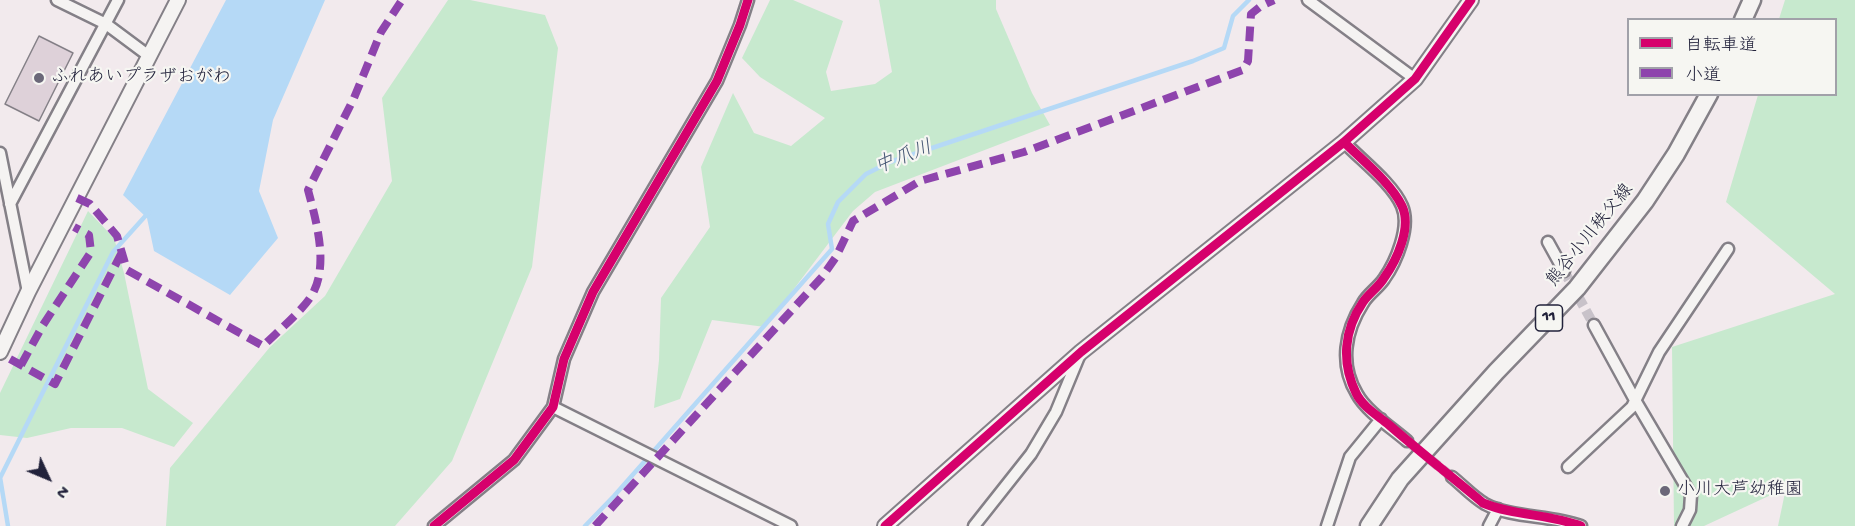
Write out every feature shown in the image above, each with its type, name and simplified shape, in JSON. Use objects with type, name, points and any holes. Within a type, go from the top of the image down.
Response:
[{"type":"main road","points":[[1744,18],[1752,0]]},
{"type":"main road","name":"熊谷小川秩父線","points":[[1369,526],[1400,479],[1496,372],[1577,288],[1645,201],[1676,154],[1708,96]]},
{"type":"street","points":[[57,0],[106,24],[149,56]]},
{"type":"street","points":[[10,204],[118,0]]},
{"type":"street","points":[[0,352],[28,292],[178,0]]},
{"type":"street","points":[[434,526],[514,460],[553,407],[564,359],[593,291],[717,81],[748,0]]},
{"type":"street","points":[[1308,0],[1414,79]]},
{"type":"street","points":[[885,526],[1081,352],[1344,142],[1414,79],[1471,0]]},
{"type":"street","points":[[1344,142],[1391,190],[1402,207],[1406,225],[1400,247],[1384,279],[1364,302],[1351,324],[1346,344],[1346,364],[1357,394],[1407,441]]},
{"type":"street","points":[[0,153],[28,292]]},
{"type":"street","points":[[1548,242],[1564,271]]},
{"type":"street","points":[[1568,466],[1623,417],[1635,400],[1659,352],[1728,249]]},
{"type":"street","points":[[1594,325],[1691,495],[1690,510],[1682,526]]},
{"type":"street","points":[[974,526],[1031,454],[1056,412],[1081,352]]},
{"type":"street","points":[[553,407],[791,526]]},
{"type":"street","points":[[1327,526],[1350,457],[1381,419]]},
{"type":"street","points":[[1452,477],[1483,503],[1498,509],[1581,526]]},
{"type":"street","points":[[1489,526],[1498,509]]},
{"type":"green space","points":[[448,0],[470,0],[545,15],[558,48],[532,267],[452,461],[395,526],[166,526],[170,468],[270,347],[325,296],[392,181],[382,98]]},
{"type":"green space","points":[[770,0],[793,0],[843,21],[826,72],[831,91],[875,84],[892,72],[879,0],[996,0],[996,9],[1032,93],[1050,125],[875,192],[853,211],[765,327],[712,320],[680,399],[654,408],[659,360],[661,298],[710,227],[701,167],[733,93],[754,133],[791,146],[825,118],[760,77],[742,58]]},
{"type":"green space","points":[[1785,0],[1855,0],[1855,526],[1778,526],[1786,488],[1704,526],[1674,526],[1672,347],[1835,294],[1726,202],[1758,96],[1837,96],[1837,18],[1779,18]]},
{"type":"green space","points":[[88,211],[114,238],[124,273],[148,389],[193,423],[174,447],[122,428],[71,428],[27,438],[0,435],[0,393]]},
{"type":"water","points":[[226,0],[325,0],[273,120],[259,191],[278,238],[230,295],[154,251],[147,218],[123,195]]},
{"type":"building","name":"ふれあいプラザおがわ","points":[[39,36],[73,53],[39,121],[5,104]]},
{"type":"waterway","name":"中爪川","points":[[585,526],[832,249],[828,224],[838,202],[866,174],[890,162],[1193,61],[1224,48],[1233,16],[1249,0]]},
{"type":"waterway","points":[[0,478],[113,252],[149,212]]},
{"type":"waterway","points":[[0,477],[8,526]]},
{"type":"tunnel","points":[[1564,271],[1594,325]]},
{"type":"tunnel","points":[[1407,441],[1452,477]]},
{"type":"marked path","points":[[77,198],[90,204],[117,236],[127,270],[263,346],[298,312],[314,291],[318,280],[320,254],[317,227],[308,190],[354,98],[381,32],[402,0]]},
{"type":"marked path","points":[[595,526],[822,277],[836,257],[853,221],[920,181],[1024,152],[1243,70],[1248,61],[1251,14],[1274,0]]},
{"type":"marked path","points":[[21,365],[43,325],[91,252],[89,235],[74,227]]},
{"type":"marked path","points":[[10,359],[55,384],[122,252]]},
{"type":"cycle path","points":[[434,526],[514,460],[553,407],[564,359],[593,292],[717,81],[748,0]]},
{"type":"cycle path","points":[[885,526],[1081,352],[1344,142],[1415,79],[1471,0]]},
{"type":"cycle path","points":[[1344,142],[1391,189],[1405,214],[1402,243],[1394,262],[1382,281],[1363,302],[1348,335],[1348,370],[1359,398],[1370,410],[1483,503],[1581,526]]},
{"type":"place","name":"ふれあいプラザおがわ","points":[[39,78]]},
{"type":"place","name":"小川大芦幼稚園","points":[[1665,491]]}]
